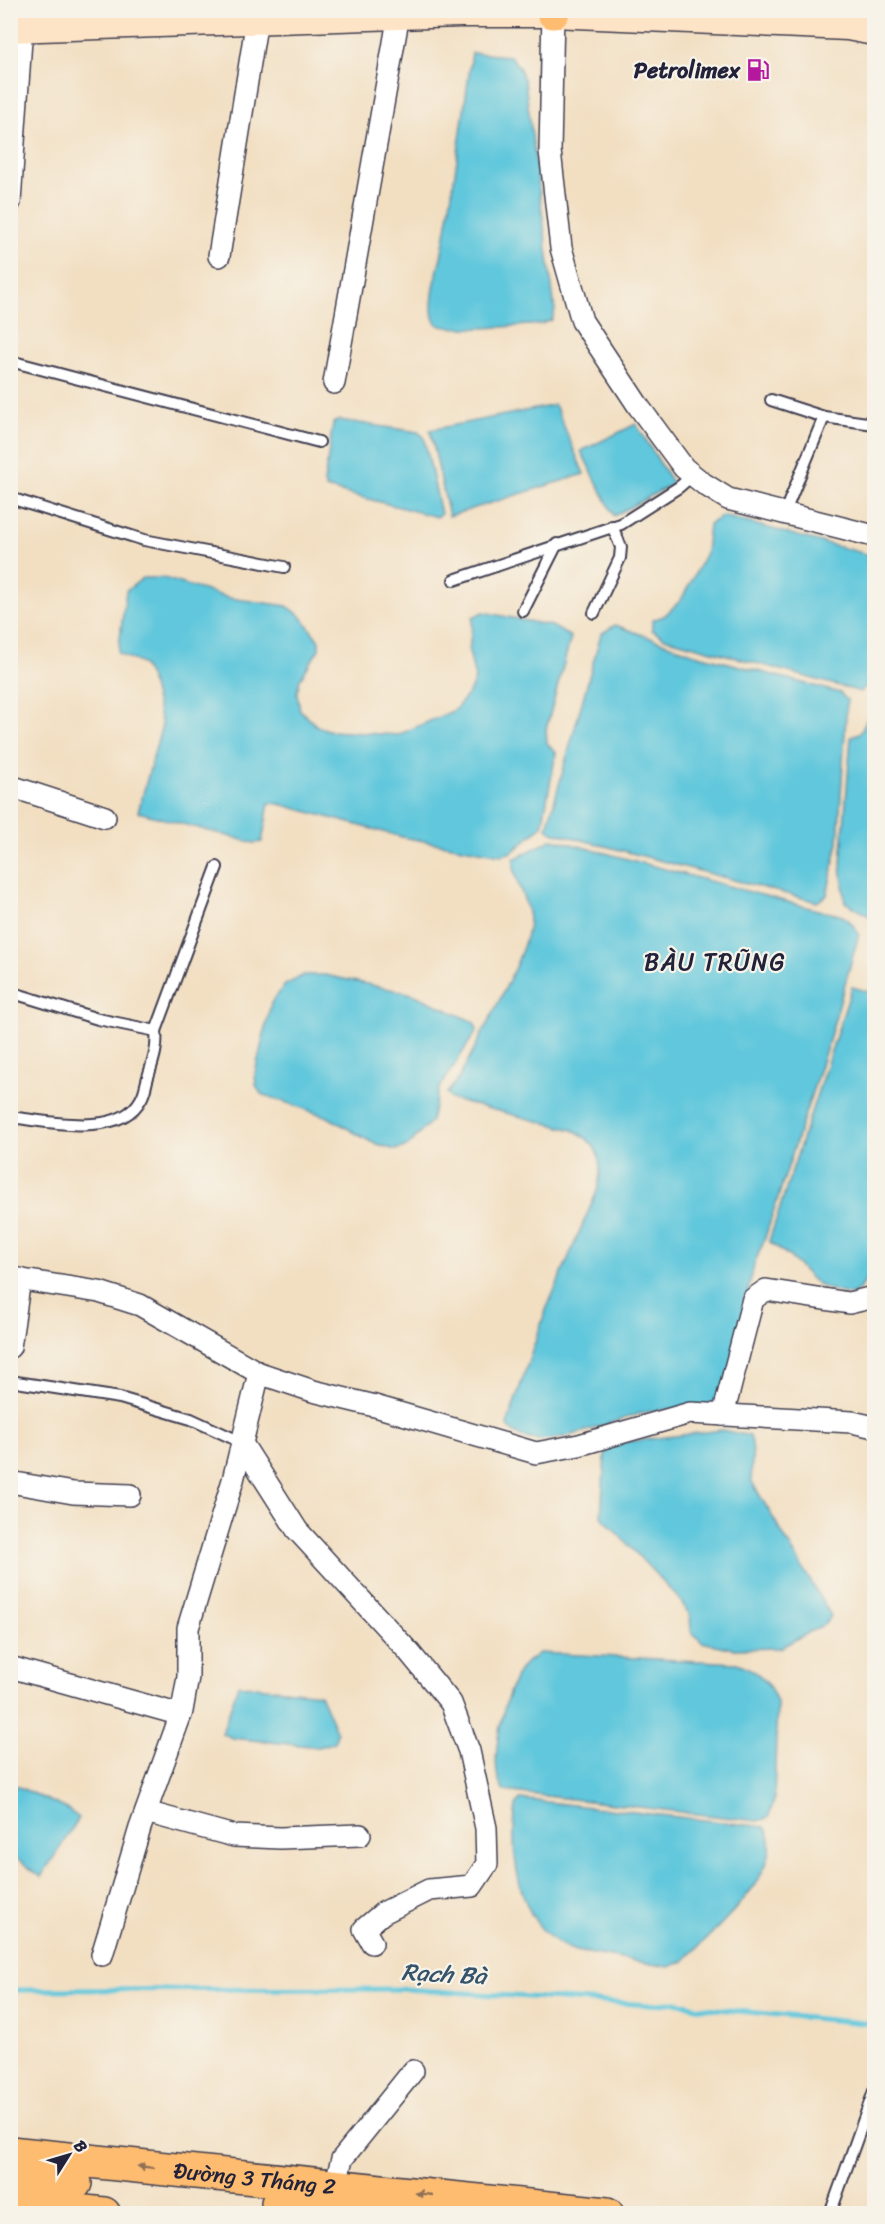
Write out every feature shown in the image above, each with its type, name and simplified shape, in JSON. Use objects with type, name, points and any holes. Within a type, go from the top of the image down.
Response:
[{"type":"main road","points":[[19,22],[257,20],[553,11],[828,24],[874,30]]},
{"type":"main road","name":"Đường 3 Tháng 2","points":[[10,2153],[607,2214]]},
{"type":"main road","name":"Đường 3 Tháng 2","points":[[10,2176],[384,2214]]},
{"type":"main road","points":[[10,2204],[104,2214]]},
{"type":"street","points":[[553,11],[550,152],[561,249],[582,321],[639,407],[684,468],[693,475],[728,499],[874,536]]},
{"type":"street","points":[[334,383],[399,14]]},
{"type":"street","points":[[219,256],[257,20]]},
{"type":"street","points":[[10,202],[19,22]]},
{"type":"street","points":[[10,786],[105,818]]},
{"type":"street","points":[[10,1347],[15,1278],[99,1292],[140,1305],[259,1372],[313,1391],[375,1406],[536,1453],[579,1445],[690,1413],[852,1422],[874,1427]]},
{"type":"street","points":[[723,1415],[753,1299],[758,1294],[766,1290],[849,1302],[874,1297]]},
{"type":"street","points":[[102,1955],[146,1812],[181,1715],[188,1677],[188,1628],[233,1480],[259,1372]]},
{"type":"street","points":[[241,1442],[297,1530],[409,1652],[451,1703],[469,1751],[486,1828],[487,1864],[472,1886],[429,1890],[383,1913],[364,1929],[372,1943]]},
{"type":"street","points":[[10,1482],[73,1493],[130,1496]]},
{"type":"street","points":[[10,1667],[181,1715]]},
{"type":"street","points":[[146,1812],[234,1836],[280,1838],[360,1835]]},
{"type":"street","points":[[335,2185],[342,2160],[413,2072]]},
{"type":"lane","points":[[10,361],[319,442]]},
{"type":"lane","points":[[771,400],[824,417],[874,424]]},
{"type":"lane","points":[[784,514],[824,417]]},
{"type":"lane","points":[[454,580],[612,526],[679,487],[693,475]]},
{"type":"lane","points":[[10,498],[144,540],[284,567]]},
{"type":"lane","points":[[594,613],[620,558],[621,547],[612,526]]},
{"type":"lane","points":[[523,611],[557,544]]},
{"type":"lane","points":[[10,1117],[80,1124],[113,1122],[128,1115],[141,1099],[158,1044],[156,1031],[217,867]]},
{"type":"lane","points":[[10,992],[98,1019],[156,1031]]},
{"type":"lane","points":[[10,1381],[120,1398],[191,1419],[241,1442]]},
{"type":"lane","points":[[830,2214],[874,2091]]},
{"type":"water","points":[[472,53],[510,56],[519,67],[525,82],[555,310],[552,320],[542,324],[488,328],[445,327],[437,324],[432,312],[433,292],[450,207]]},
{"type":"water","points":[[555,405],[584,474],[449,516],[430,430]]},
{"type":"water","points":[[339,420],[418,432],[424,437],[441,514],[437,517],[326,488],[324,483],[333,423]]},
{"type":"water","points":[[636,424],[673,484],[614,516],[581,451]]},
{"type":"water","points":[[723,516],[874,556],[875,648],[873,666],[861,692],[665,638],[652,630],[652,620],[664,616],[681,600],[706,553],[709,524]]},
{"type":"water","points":[[143,578],[164,578],[229,598],[287,606],[301,616],[319,641],[319,649],[300,679],[297,693],[300,710],[317,726],[331,731],[398,735],[455,710],[470,691],[475,679],[469,651],[473,617],[483,612],[552,626],[571,637],[546,729],[547,743],[556,753],[542,826],[512,852],[502,855],[402,837],[279,804],[269,803],[262,842],[254,843],[138,812],[162,725],[150,678],[142,664],[118,653],[126,591]]},
{"type":"water","points":[[615,625],[695,654],[840,693],[847,700],[838,842],[827,895],[817,902],[552,832],[547,828],[601,634]]},
{"type":"water","points":[[874,714],[874,919],[845,902],[841,864],[851,737],[861,732],[868,717]]},
{"type":"water","points":[[553,839],[837,914],[849,921],[859,934],[829,1040],[764,1241],[754,1264],[734,1359],[716,1403],[692,1408],[652,1411],[555,1439],[535,1440],[519,1436],[507,1425],[546,1310],[597,1191],[600,1171],[598,1155],[589,1141],[573,1130],[451,1099],[447,1093],[459,1078],[500,999],[526,936],[528,913],[516,875],[514,859]]},
{"type":"water","points":[[304,975],[325,975],[413,994],[474,1022],[477,1030],[439,1089],[431,1121],[408,1146],[395,1150],[371,1142],[328,1117],[261,1094],[256,1085],[255,1073],[271,1003],[285,985]]},
{"type":"water","points":[[852,987],[874,993],[874,1266],[862,1286],[853,1295],[830,1290],[818,1284],[789,1256],[769,1241]]},
{"type":"water","points":[[722,1430],[750,1436],[752,1482],[831,1616],[825,1624],[780,1648],[733,1649],[702,1642],[691,1631],[690,1615],[680,1600],[601,1516],[605,1455],[609,1446]]},
{"type":"water","points":[[539,1653],[737,1663],[757,1673],[770,1688],[777,1702],[774,1801],[768,1818],[757,1821],[504,1791],[496,1766],[499,1730],[515,1679],[521,1668]]},
{"type":"water","points":[[238,1685],[320,1694],[337,1733],[335,1742],[319,1747],[232,1738],[222,1733]]},
{"type":"water","points":[[10,1783],[67,1809],[79,1818],[41,1877],[11,1854]]},
{"type":"water","points":[[520,1799],[765,1827],[770,1843],[767,1861],[758,1880],[744,1899],[684,1961],[669,1967],[576,1951],[556,1942],[541,1928],[530,1911],[522,1890],[514,1847],[516,1805]]},
{"type":"waterway","name":"Rạch Bà","points":[[10,1990],[405,1989],[650,2005],[676,2002],[696,2007],[874,2024]]},
{"type":"place","name":"Petrolimex","points":[[758,70]]},
{"type":"district","name":"BÀU TRŨNG","points":[[715,962]]}]
